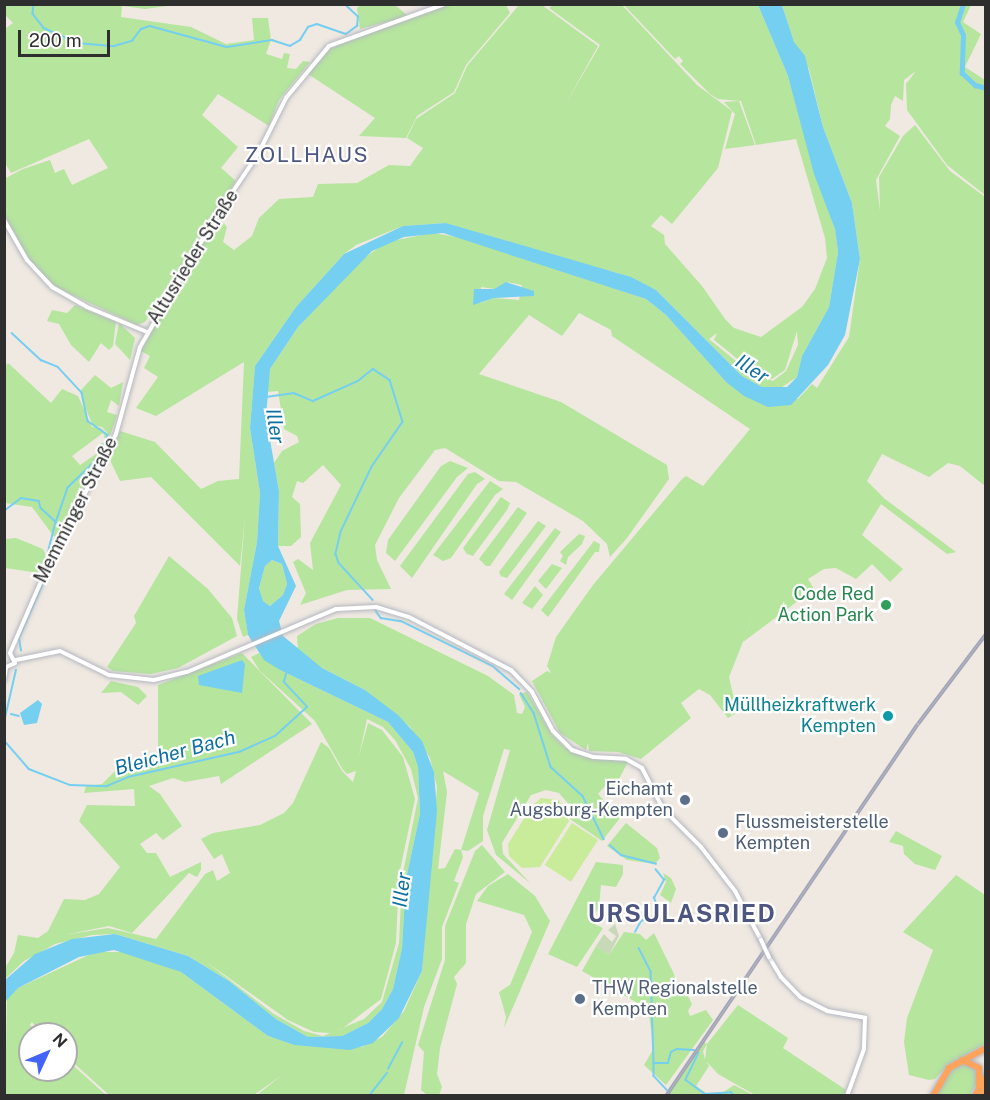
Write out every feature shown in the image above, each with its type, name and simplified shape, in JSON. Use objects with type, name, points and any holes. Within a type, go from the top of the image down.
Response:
[{"type":"highway","points":[[933,1095],[945,1072],[961,1060],[986,1048]]},
{"type":"highway","points":[[961,1060],[979,1068],[982,1095]]},
{"type":"highway","points":[[975,1095],[982,1088],[986,1076]]},
{"type":"street","name":"Altusrieder Straße","points":[[147,332],[217,214],[258,154],[286,98],[322,53],[337,42],[445,4]]},
{"type":"street","points":[[4,220],[27,261],[52,287],[87,307],[147,332]]},
{"type":"street","name":"Memminger Straße","points":[[16,660],[7,653],[50,562],[116,434],[133,363],[147,332]]},
{"type":"street","points":[[4,680],[5,668],[16,660],[60,651],[108,675],[154,680],[187,672],[325,612],[360,606],[409,617],[511,670],[532,692],[553,731],[566,745],[582,754],[632,761],[646,772],[663,809],[721,872],[781,977],[800,998],[827,1011],[865,1018],[864,1049],[847,1095]]},
{"type":"green space","points":[[621,4],[697,85],[732,111],[718,168],[672,224],[661,215],[651,226],[664,235],[665,244],[702,286],[725,319],[734,328],[761,337],[802,307],[815,289],[827,258],[825,238],[796,139],[756,145],[741,101],[718,99],[710,94],[680,64],[683,61],[679,56],[675,59],[624,5],[758,5],[788,76],[835,229],[838,252],[829,307],[802,356],[797,377],[779,389],[762,387],[742,376],[656,290],[618,273],[555,258],[446,223],[403,226],[356,245],[344,254],[296,307],[255,366],[250,428],[260,493],[257,542],[244,610],[248,635],[243,637],[237,619],[245,517],[240,566],[151,477],[120,481],[109,458],[120,431],[155,442],[201,489],[218,481],[239,479],[244,362],[156,416],[136,408],[158,377],[144,368],[150,356],[141,351],[218,217],[227,227],[223,242],[234,250],[252,236],[259,218],[279,199],[313,197],[318,184],[357,183],[389,165],[410,166],[423,148],[407,138],[416,119],[455,93],[467,66],[519,5],[542,5],[598,46],[565,105],[600,45],[549,8],[553,5]],"holes":[[[797,331],[798,345],[786,371],[773,381],[748,371],[709,339],[717,333],[714,340],[750,370],[772,379],[785,370]]]},
{"type":"green space","points":[[5,5],[175,5],[145,9],[122,6],[121,17],[191,27],[226,44],[254,40],[252,18],[268,18],[271,40],[266,54],[282,59],[284,53],[290,54],[287,68],[296,69],[303,61],[310,62],[279,100],[269,126],[218,94],[202,115],[238,147],[221,168],[236,181],[145,322],[137,325],[53,286],[29,260],[5,216],[4,179],[23,169],[50,160],[55,173],[64,169],[72,185],[108,168],[89,139],[11,173],[5,163],[5,29],[13,23],[5,15]]},
{"type":"green space","points":[[361,5],[395,5],[408,16],[360,29],[357,8]]},
{"type":"green space","points":[[449,5],[506,5],[510,13],[466,65],[454,92],[417,116],[406,138],[359,136],[375,118],[308,74],[331,48]]},
{"type":"green space","points":[[782,5],[971,5],[963,22],[981,34],[965,67],[985,80],[985,195],[947,165],[907,110],[906,84],[916,71],[904,80],[903,101],[895,96],[891,105],[890,119],[885,126],[900,136],[876,180],[880,211],[879,177],[903,136],[915,125],[950,171],[985,197],[985,486],[960,466],[948,463],[929,477],[882,454],[867,481],[885,499],[956,552],[947,554],[881,504],[862,535],[903,569],[890,582],[872,564],[856,579],[836,568],[824,569],[808,579],[814,589],[743,642],[763,591],[729,677],[733,695],[743,709],[728,718],[710,695],[699,689],[681,703],[691,718],[641,759],[618,752],[589,751],[588,743],[586,750],[560,733],[532,681],[547,671],[551,673],[547,666],[556,637],[593,585],[682,479],[686,476],[703,486],[750,429],[612,336],[611,330],[579,313],[562,336],[529,315],[479,374],[561,402],[667,465],[669,479],[627,538],[610,557],[607,544],[583,521],[516,482],[499,481],[445,448],[435,450],[399,498],[375,545],[377,560],[391,589],[347,590],[300,605],[306,593],[293,562],[298,559],[313,570],[310,543],[341,485],[323,465],[303,483],[297,481],[292,497],[300,504],[301,537],[291,546],[278,546],[279,491],[274,463],[282,451],[299,442],[297,436],[284,429],[278,391],[266,392],[270,369],[298,327],[359,262],[386,242],[433,233],[463,238],[646,299],[666,315],[726,382],[798,399],[812,384],[817,388],[849,337],[860,259],[852,203],[823,127],[809,69],[794,42]],"holes":[[[507,282],[522,285],[519,300],[494,298],[480,303],[481,287],[494,289]]]},
{"type":"green space","points":[[739,101],[755,145],[725,149],[735,114],[724,102]]},
{"type":"green space","points":[[75,305],[116,322],[113,346],[109,350],[101,343],[89,362],[71,345],[59,324],[47,321],[52,310],[67,313]]},
{"type":"green space","points":[[119,323],[135,338],[130,360],[115,344]]},
{"type":"green space","points":[[8,363],[51,403],[62,389],[78,396],[92,427],[101,428],[108,435],[106,443],[103,448],[98,445],[106,441],[103,433],[72,456],[80,465],[102,450],[55,538],[32,507],[5,503],[4,368]]},
{"type":"green space","points":[[95,375],[111,388],[123,382],[119,406],[111,400],[107,412],[117,415],[110,436],[102,427],[93,426],[83,402],[81,390]]},
{"type":"green space","points":[[450,461],[468,468],[457,477],[395,561],[386,553],[388,540],[441,466]]},
{"type":"green space","points":[[475,472],[485,479],[477,484],[412,578],[400,566],[468,474]]},
{"type":"green space","points":[[490,481],[503,489],[495,495],[451,558],[443,561],[433,555]]},
{"type":"green space","points":[[501,497],[510,503],[507,510],[473,556],[467,554],[463,548]]},
{"type":"green space","points":[[518,507],[527,513],[490,566],[486,566],[479,559]]},
{"type":"green space","points":[[538,521],[546,526],[507,578],[501,576],[499,572]]},
{"type":"green space","points":[[555,528],[561,532],[512,600],[504,594]]},
{"type":"green space","points":[[579,534],[585,536],[582,544],[568,557],[566,565],[560,561],[563,556],[560,552]]},
{"type":"green space","points":[[16,538],[43,549],[46,556],[39,573],[5,568],[5,539]]},
{"type":"green space","points":[[594,541],[600,544],[599,552],[595,552],[548,617],[541,610]]},
{"type":"green space","points":[[169,556],[208,589],[232,618],[237,636],[178,668],[151,674],[113,671],[107,667],[136,623],[134,616]]},
{"type":"green space","points":[[272,560],[282,564],[287,584],[283,595],[270,606],[263,601],[259,588],[265,566]]},
{"type":"green space","points":[[552,564],[562,568],[546,589],[538,581]]},
{"type":"green space","points":[[535,586],[543,595],[532,609],[522,603]]},
{"type":"green space","points":[[338,618],[370,618],[488,676],[514,695],[517,713],[522,714],[525,707],[519,694],[527,692],[552,735],[565,748],[585,757],[628,762],[613,790],[605,786],[598,794],[620,818],[602,841],[570,819],[572,808],[559,793],[546,790],[531,795],[502,843],[503,854],[530,883],[496,855],[487,830],[510,750],[504,749],[483,816],[483,841],[468,851],[461,850],[463,857],[454,881],[459,883],[442,927],[442,959],[424,1007],[404,1095],[257,1095],[282,1075],[254,1095],[109,1095],[78,1067],[78,1022],[18,1022],[18,1082],[78,1082],[78,1070],[106,1095],[5,1095],[7,997],[18,988],[95,952],[127,952],[181,972],[268,1036],[294,1045],[362,1047],[382,1037],[404,1011],[422,971],[437,787],[430,758],[410,727],[365,690],[322,668],[298,650],[297,636],[316,624]],"holes":[[[443,771],[479,793],[461,850],[455,849],[445,868],[438,869],[447,792]]]},
{"type":"green space","points":[[242,653],[312,724],[221,784],[219,776],[185,782],[173,778],[149,786],[160,794],[182,826],[163,840],[156,833],[140,844],[147,853],[156,853],[170,877],[201,862],[201,870],[197,877],[189,873],[132,933],[109,926],[64,935],[108,928],[156,939],[205,874],[213,870],[217,881],[230,873],[222,854],[214,859],[201,839],[213,833],[260,825],[284,813],[293,803],[321,742],[329,748],[342,771],[353,782],[356,771],[347,774],[343,770],[315,721],[260,671],[251,657],[259,653],[280,670],[388,722],[413,752],[418,767],[420,814],[406,879],[402,948],[393,989],[382,1009],[368,1023],[342,1036],[308,1037],[276,1019],[229,981],[188,956],[115,934],[92,935],[55,944],[24,961],[5,979],[5,968],[14,953],[18,935],[38,938],[48,931],[64,899],[85,900],[99,894],[120,867],[79,821],[87,805],[135,806],[134,789],[84,793],[86,786],[102,784],[116,770],[158,754],[158,685]],"holes":[[[367,719],[383,727],[395,740],[411,769],[418,798],[402,878],[399,943],[382,1002],[364,1019],[344,1027],[381,999],[396,943],[399,875],[415,799],[403,757],[382,730],[368,723],[359,756]],[[205,961],[288,1020],[314,1032],[333,1032],[323,1036],[304,1031],[274,1014]]]},
{"type":"green space","points":[[111,681],[138,687],[147,696],[138,705],[121,692],[101,693]]},
{"type":"green space","points":[[541,798],[559,800],[569,821],[540,867],[522,868],[509,856],[508,844],[532,806]]},
{"type":"green space","points":[[572,823],[598,840],[571,882],[545,865]]},
{"type":"green space","points":[[626,823],[657,848],[660,858],[655,864],[627,860],[607,846]]},
{"type":"green space","points":[[896,831],[942,856],[935,870],[915,864],[904,854],[903,846],[889,842]]},
{"type":"green space","points":[[482,845],[505,872],[476,894],[466,924],[466,963],[454,977],[457,984],[440,1048],[437,1074],[442,1087],[439,1095],[427,1095],[421,1090],[424,1052],[418,1045],[445,960],[445,926],[475,851]]},
{"type":"green space","points":[[596,862],[623,865],[623,874],[616,887],[601,885],[599,907],[590,922],[603,928],[577,967],[548,954]]},
{"type":"green space","points":[[663,873],[671,878],[676,889],[671,903],[660,895],[666,882]]},
{"type":"green space","points":[[508,874],[535,896],[550,921],[504,1028],[506,1017],[499,992],[510,985],[532,932],[524,915],[477,901],[488,886]]},
{"type":"green space","points":[[956,875],[985,895],[985,1044],[949,1064],[935,1079],[929,1080],[909,1075],[904,1042],[907,1018],[933,950],[903,932]]},
{"type":"green space","points":[[615,924],[619,936],[609,955],[596,946],[604,934],[612,942],[616,936],[608,930]]},
{"type":"green space","points":[[624,932],[640,934],[646,940],[654,933],[674,974],[678,992],[685,990],[692,1004],[688,1011],[690,1016],[706,1010],[713,1020],[666,1085],[644,1065],[654,1048],[648,1009],[582,971],[596,946],[609,955]]},
{"type":"green space","points":[[738,1005],[788,1038],[783,1048],[846,1090],[843,1095],[755,1095],[718,1074],[706,1061],[709,1066],[696,1086],[706,1093],[722,1093],[734,1085],[753,1095],[668,1095],[704,1042],[707,1044]],"holes":[[[707,1044],[705,1060],[703,1051]]]},
{"type":"green space","points":[[966,1063],[977,1069],[977,1083],[970,1095],[936,1096],[953,1068]]},
{"type":"water","points":[[758,5],[782,5],[794,42],[805,56],[823,127],[852,203],[860,259],[845,335],[828,365],[791,405],[768,407],[744,396],[726,382],[666,315],[646,299],[443,233],[404,237],[372,251],[298,327],[270,369],[266,417],[279,491],[278,546],[296,586],[279,621],[283,636],[322,668],[365,690],[398,715],[422,741],[434,772],[437,811],[422,971],[399,1018],[373,1043],[350,1050],[294,1045],[268,1036],[181,972],[114,950],[79,957],[18,988],[5,1002],[5,980],[35,954],[72,939],[115,934],[188,956],[229,981],[276,1019],[308,1037],[342,1036],[368,1023],[382,1009],[393,989],[402,948],[406,879],[420,814],[418,767],[413,752],[388,722],[280,670],[264,660],[248,635],[244,610],[257,542],[260,493],[250,428],[255,366],[296,307],[344,254],[403,226],[446,223],[631,277],[656,290],[742,376],[762,387],[787,387],[797,377],[802,356],[829,307],[838,252],[835,229],[814,174],[788,76]],"holes":[[[272,560],[282,564],[287,584],[283,595],[270,606],[263,601],[259,588],[265,566]]]},
{"type":"water","points":[[506,282],[534,291],[534,296],[494,298],[473,305],[474,289],[494,289]]},
{"type":"water","points":[[242,660],[245,664],[242,693],[199,685],[198,676]]},
{"type":"water","points":[[38,700],[42,704],[37,723],[24,725],[20,713]]},
{"type":"waterway","points":[[34,4],[33,14],[44,28],[77,43],[114,46],[132,41],[141,29],[150,26],[227,47],[272,40],[290,46],[300,40],[308,27],[317,24],[346,34],[357,26],[358,17],[344,4]]},
{"type":"waterway","points":[[963,4],[957,22],[963,35],[962,73],[975,85],[986,88]]},
{"type":"waterway","points":[[12,333],[41,360],[58,367],[82,393],[88,421],[108,435],[101,456],[68,488],[56,522]]},
{"type":"waterway","points":[[266,397],[294,393],[313,401],[358,381],[373,369],[390,380],[403,422],[372,467],[341,532],[336,554],[339,563],[373,600]]},
{"type":"waterway","name":"Bleicher Bach","points":[[4,511],[21,498],[39,501],[41,508],[56,522],[49,551]]},
{"type":"waterway","name":"Bleicher Bach","points":[[21,651],[19,638],[53,561]]},
{"type":"waterway","points":[[376,611],[381,618],[401,621],[493,666],[519,689]]},
{"type":"waterway","name":"Bleicher Bach","points":[[5,718],[16,670]]},
{"type":"waterway","name":"Bleicher Bach","points":[[4,740],[29,769],[70,785],[107,786],[128,777],[239,752],[275,736],[307,707],[284,682],[286,674]]},
{"type":"waterway","points":[[521,693],[534,713],[551,767],[583,796],[604,839]]},
{"type":"waterway","points":[[11,714],[19,716]]},
{"type":"waterway","points":[[610,845],[621,855],[656,864]]},
{"type":"waterway","points":[[635,932],[641,921],[659,915],[654,898],[664,880],[656,870]]},
{"type":"waterway","points":[[639,948],[651,972],[654,1063],[668,1063],[671,1052],[677,1049],[694,1050]]},
{"type":"waterway","points":[[388,1069],[402,1043]]},
{"type":"waterway","points":[[699,1053],[686,1080],[705,1094],[731,1092],[735,1096]]},
{"type":"waterway","points":[[654,1063],[654,1076],[667,1090]]},
{"type":"waterway","points":[[369,1096],[387,1073]]},
{"type":"railway","points":[[666,1096],[918,724],[986,634]]},
{"type":"place","name":"Code Red Action Park","points":[[886,605]]},
{"type":"place","name":"Müllheizkraftwerk Kempten","points":[[888,716]]},
{"type":"place","name":"Eichamt Augsburg-Kempten","points":[[685,800]]},
{"type":"place","name":"Flussmeisterstelle Kempten","points":[[723,833]]},
{"type":"place","name":"THW Regionalstelle Kempten","points":[[580,999]]},
{"type":"district","name":"ZOLLHAUS","points":[[307,155]]},
{"type":"district","name":"URSULASRIED","points":[[682,914]]},
{"type":"water label","name":"Iller","points":[[752,369]]},
{"type":"water label","name":"Iller","points":[[275,426]]},
{"type":"water label","name":"Iller","points":[[402,890]]}]
